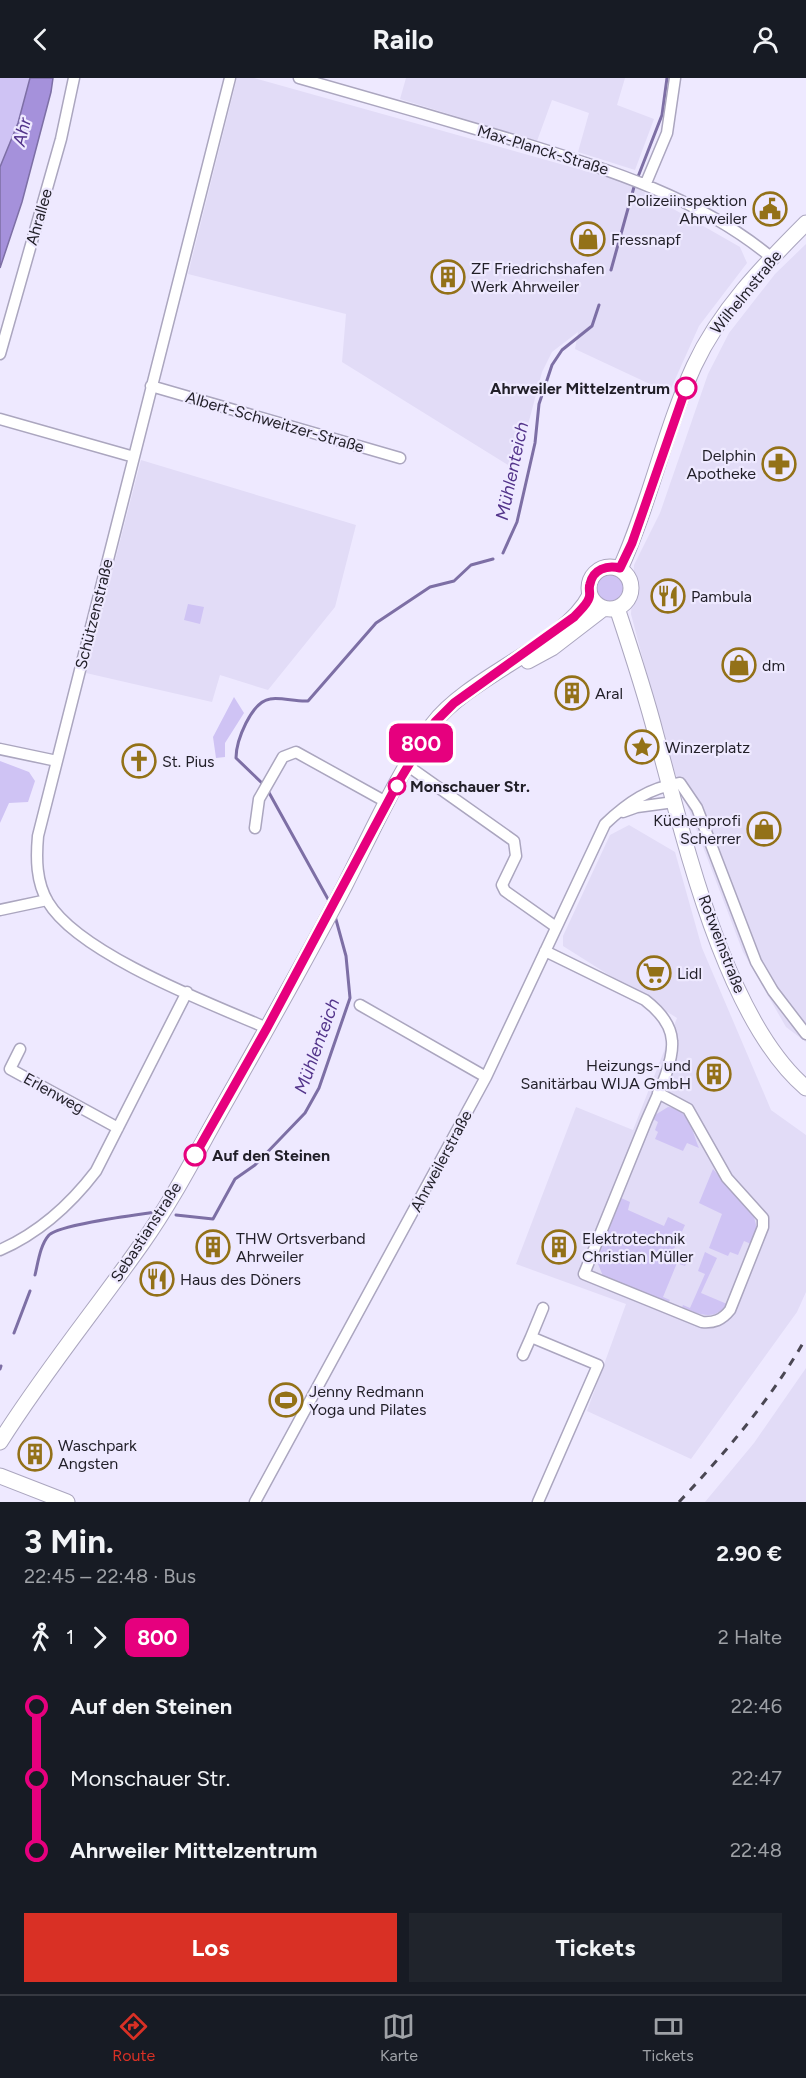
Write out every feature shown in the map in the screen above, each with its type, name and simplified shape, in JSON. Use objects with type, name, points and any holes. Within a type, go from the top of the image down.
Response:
[{"type":"main road","name":"Wilhelmstraße","points":[[620,568],[632,543],[693,368],[716,325],[772,258],[806,223]]},
{"type":"main road","points":[[613,566],[620,568],[630,579],[631,593],[628,599],[610,608],[590,596],[590,581],[599,570],[613,566]]},
{"type":"main road","name":"Sebastianstraße","points":[[548,643],[574,617],[590,596]]},
{"type":"main road","name":"Sebastianstraße","points":[[0,1442],[38,1384],[144,1240],[267,1028],[408,766],[435,722],[454,703],[485,681],[610,608]]},
{"type":"main road","name":"Rotweinstraße","points":[[610,608],[656,735],[668,785],[733,980],[751,1017],[772,1049],[806,1088]]},
{"type":"main road","points":[[0,1476],[67,1502]]},
{"type":"street","name":"Ahrallee","points":[[0,354],[61,139],[74,78]]},
{"type":"street","name":"Schützenstraße","points":[[230,78],[38,836],[36,857],[47,900],[66,924],[92,944],[116,959],[267,1028]]},
{"type":"street","name":"Max-Planck-Straße","points":[[299,78],[474,128],[640,181],[746,236],[772,258]]},
{"type":"street","points":[[640,181],[667,133],[675,78]]},
{"type":"street","name":"Albert-Schweitzer-Straße","points":[[151,387],[400,458]]},
{"type":"street","points":[[0,419],[134,457]]},
{"type":"street","points":[[0,749],[57,761]]},
{"type":"street","points":[[255,828],[261,795],[283,757],[296,752],[388,803]]},
{"type":"street","points":[[408,766],[514,841],[516,856],[502,885],[505,891],[556,927]]},
{"type":"street","name":"Rotweinstraße","points":[[668,785],[680,783],[693,799],[756,962],[773,991],[806,1034]]},
{"type":"street","name":"Ahrweilerstraße","points":[[255,1502],[486,1077],[605,824],[636,797],[668,785]]},
{"type":"street","points":[[615,815],[637,807],[674,802]]},
{"type":"street","points":[[0,910],[47,900]]},
{"type":"street","points":[[545,951],[645,1000],[659,1011],[667,1023],[672,1040],[670,1057],[658,1093],[584,1274],[702,1322],[711,1322],[721,1319],[730,1310],[763,1227],[763,1218],[727,1178],[688,1108],[658,1093]]},
{"type":"street","points":[[3,1246],[54,1217],[80,1192],[96,1171],[187,992]]},
{"type":"street","points":[[360,1005],[486,1077]]},
{"type":"street","name":"Erlenweg","points":[[20,1049],[10,1069],[118,1128]]},
{"type":"street","points":[[523,1355],[543,1308]]},
{"type":"street","points":[[531,1336],[598,1365],[538,1502]]},
{"type":"shaded area","points":[[0,78],[30,78],[18,123],[0,167]]},
{"type":"shaded area","points":[[237,78],[254,78],[628,183],[740,247],[747,263],[699,326],[669,393],[575,349],[578,332],[552,352],[542,372],[516,470],[342,362],[346,314],[188,274]]},
{"type":"shaded area","points":[[406,78],[625,78],[617,105],[654,119],[635,170],[578,152],[589,113],[552,100],[537,141],[400,99]]},
{"type":"shaded area","points":[[806,244],[806,1042],[786,1027],[743,952],[668,755],[631,614],[634,565],[660,513],[708,374],[729,333],[775,274]]},
{"type":"shaded area","points":[[141,460],[356,525],[335,607],[268,690],[220,675],[212,702],[86,673]]},
{"type":"shaded area","points":[[611,570],[623,575],[628,587],[623,599],[611,604],[599,599],[594,587],[599,575]]},
{"type":"shaded area","points":[[188,604],[204,607],[200,624],[184,620]]},
{"type":"shaded area","points":[[234,697],[244,713],[225,743],[225,757],[216,758],[213,737]]},
{"type":"shaded area","points":[[0,761],[29,772],[35,781],[28,802],[9,803],[0,823]]},
{"type":"shaded area","points":[[629,825],[675,852],[702,948],[771,1110],[806,1135],[806,1292],[797,1312],[691,1459],[587,1411],[626,1304],[516,1264],[576,1107],[633,1130],[677,1018],[563,946],[563,936],[610,835]]},
{"type":"shaded area","points":[[668,1107],[685,1116],[699,1148],[687,1143],[683,1151],[655,1139],[658,1122],[653,1119],[655,1115]]},
{"type":"shaded area","points":[[713,1169],[754,1217],[757,1229],[751,1244],[744,1241],[738,1255],[730,1252],[728,1256],[709,1248],[722,1214],[699,1203]]},
{"type":"shaded area","points":[[621,1198],[630,1202],[628,1210],[664,1226],[668,1217],[685,1225],[674,1249],[688,1257],[685,1266],[677,1263],[663,1297],[670,1300],[668,1303],[603,1276],[596,1259]]},
{"type":"shaded area","points":[[705,1252],[717,1258],[701,1293],[727,1304],[722,1310],[712,1315],[700,1314],[682,1307],[683,1305],[690,1308],[705,1274],[698,1271]]},
{"type":"shaded area","points":[[806,1368],[806,1502],[705,1502],[754,1443]]},
{"type":"water","name":"Ahr","points":[[30,78],[53,78],[22,202],[0,268],[0,167],[18,123]]},
{"type":"waterway","name":"Mühlenteich","points":[[611,270],[634,187],[662,115],[667,78]]},
{"type":"waterway","name":"Mühlenteich","points":[[503,553],[517,522],[535,443],[539,404],[552,365],[562,350],[592,326],[599,305]]},
{"type":"waterway","name":"Mühlenteich","points":[[263,784],[236,758],[246,723],[257,707],[270,699],[308,701],[376,623],[430,587],[454,581],[471,565],[493,559]]},
{"type":"waterway","name":"Mühlenteich","points":[[267,789],[329,901]]},
{"type":"waterway","name":"Mühlenteich","points":[[176,1215],[213,1219],[235,1179],[255,1165],[305,1113],[319,1088],[350,998],[346,956],[335,916]]},
{"type":"waterway","name":"Mühlenteich","points":[[35,1275],[43,1244],[49,1235],[56,1231],[100,1220],[156,1212]]},
{"type":"waterway","name":"Mühlenteich","points":[[14,1333],[30,1291]]},
{"type":"railway","points":[[679,1502],[747,1424],[778,1382],[806,1338]]},
{"type":"bus line","name":"800","points":[[195,1155],[344,887],[399,781],[435,722],[454,703],[574,617],[587,602],[590,596],[590,581],[599,570],[613,566],[620,568],[632,543],[686,388]]},
{"type":"place","name":"Polizeiinspektion Ahrweiler","points":[[770,209]]},
{"type":"place","name":"Fressnapf","points":[[588,239]]},
{"type":"place","name":"ZF Friedrichshafen Werk Ahrweiler","points":[[448,277]]},
{"type":"place","name":"Ahrweiler Mittelzentrum","points":[[686,388]]},
{"type":"place","name":"Delphin Apotheke","points":[[779,464]]},
{"type":"place","name":"Pambula","points":[[668,596]]},
{"type":"place","name":"dm","points":[[739,665]]},
{"type":"place","name":"Aral","points":[[572,693]]},
{"type":"place","name":"Winzerplatz","points":[[642,747]]},
{"type":"place","name":"St. Pius","points":[[139,761]]},
{"type":"place","name":"Monschauer Str.","points":[[397,786]]},
{"type":"place","name":"Küchenprofi Scherrer","points":[[764,829]]},
{"type":"place","name":"Lidl","points":[[654,973]]},
{"type":"place","name":"Heizungs- und Sanitärbau WIJA GmbH","points":[[714,1074]]},
{"type":"place","name":"Auf den Steinen","points":[[195,1155]]},
{"type":"place","name":"THW Ortsverband Ahrweiler","points":[[213,1247]]},
{"type":"place","name":"Elektrotechnik Christian Müller","points":[[559,1247]]},
{"type":"place","name":"Haus des Döners","points":[[157,1279]]},
{"type":"place","name":"Jenny Redmann Yoga und Pilates","points":[[286,1400]]},
{"type":"place","name":"Waschpark Angsten","points":[[35,1454]]}]
